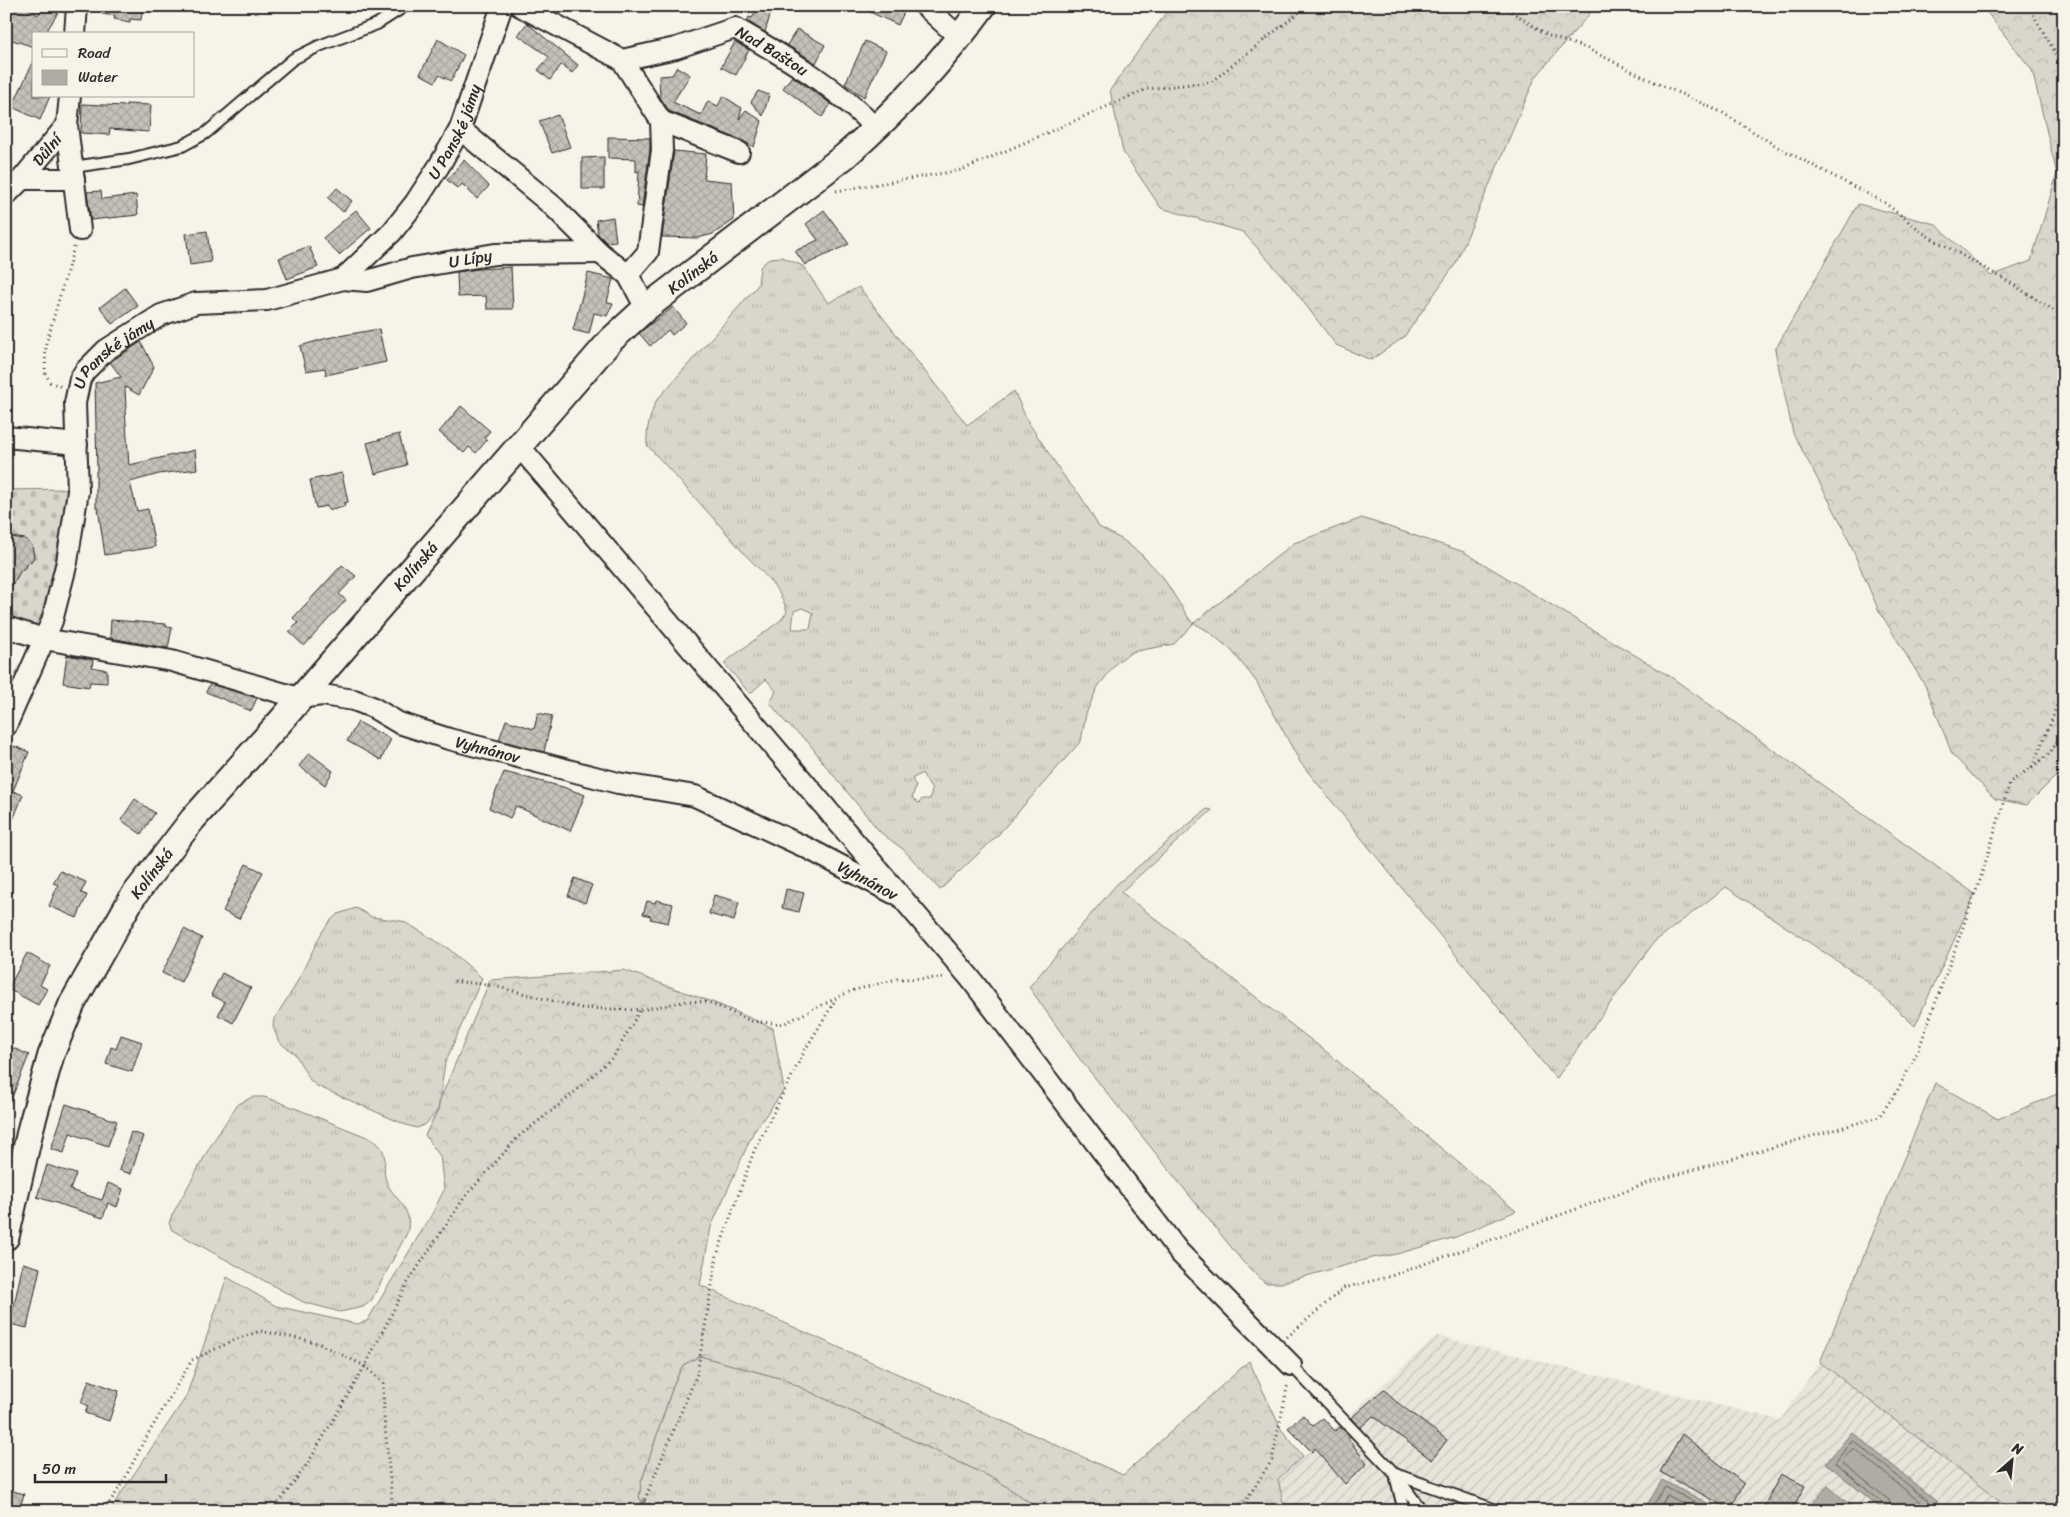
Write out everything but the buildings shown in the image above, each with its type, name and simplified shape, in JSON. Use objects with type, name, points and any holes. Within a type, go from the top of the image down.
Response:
[{"type":"street","points":[[75,32],[77,6]]},
{"type":"street","name":"U Panské jámy","points":[[6,726],[52,621],[67,562],[78,491],[75,403],[80,379],[106,350],[161,315],[196,304],[267,300],[343,279],[392,232],[410,210],[439,166],[460,129],[502,6]]},
{"type":"street","points":[[520,6],[622,60],[661,121],[662,150],[648,252],[628,275]]},
{"type":"street","points":[[925,6],[959,37]]},
{"type":"street","name":"Kolínská","points":[[6,1237],[31,1127],[51,1055],[72,1004],[132,898],[193,819],[520,447],[611,340],[646,308],[844,156],[876,129],[935,67],[983,6]]},
{"type":"street","name":"Nad Baštou","points":[[622,60],[676,48],[735,28],[781,54],[820,80],[856,108],[876,129]]},
{"type":"street","name":"Důlní","points":[[6,194],[22,179],[67,125],[70,98]]},
{"type":"street","points":[[661,121],[739,152]]},
{"type":"street","points":[[67,125],[80,230]]},
{"type":"street","points":[[460,129],[553,206],[600,252],[628,275],[646,308]]},
{"type":"street","points":[[22,179],[74,173]]},
{"type":"street","name":"U Lípy","points":[[343,279],[367,281],[412,268],[495,254],[600,252]]},
{"type":"street","points":[[6,437],[77,444]]},
{"type":"street","name":"Vyhnánov","points":[[520,447],[904,899]]},
{"type":"street","points":[[6,627],[44,639],[172,661],[299,698]]},
{"type":"street","name":"Vyhnánov","points":[[299,698],[322,695],[354,700],[372,707],[400,723],[449,738],[618,784],[695,796],[806,848],[904,899]]},
{"type":"street","points":[[904,899],[970,978],[1179,1252],[1291,1365]]},
{"type":"lane","points":[[74,173],[182,146],[206,133],[293,59],[319,46],[377,24],[405,6]]},
{"type":"lane","points":[[1291,1365],[1395,1474],[1422,1511]]},
{"type":"lane","points":[[1395,1474],[1404,1511]]},
{"type":"lane","points":[[1395,1474],[1499,1511]]},
{"type":"path","points":[[827,192],[962,170],[1146,89],[1211,82],[1307,6]]},
{"type":"path","points":[[1503,6],[1549,36],[1586,48],[1723,113],[1778,147],[1885,203],[1926,235],[2006,280],[2064,317]]},
{"type":"path","points":[[2028,6],[2055,52],[2064,74]]},
{"type":"path","points":[[58,386],[50,382],[45,373],[46,344],[80,230]]},
{"type":"path","points":[[2032,767],[2052,720],[2064,682]]},
{"type":"path","points":[[1275,1348],[1344,1288],[1391,1276],[1654,1181],[1878,1118],[1897,1091],[1918,1051],[1980,880],[2010,782],[2049,754],[2064,731]]},
{"type":"path","points":[[454,982],[494,986],[582,1008],[640,1010],[688,1001],[708,1002],[751,1021],[783,1024],[851,991],[898,979],[970,978]]},
{"type":"path","points":[[635,1511],[644,1501],[697,1374],[717,1255],[754,1151],[805,1050],[836,999]]},
{"type":"path","points":[[273,1511],[308,1463],[366,1366],[408,1282],[464,1198],[518,1137],[568,1098],[614,1056],[640,1010]]},
{"type":"path","points":[[104,1511],[122,1484],[158,1416],[192,1360],[240,1338],[261,1331],[315,1342],[366,1366],[383,1382],[384,1417],[393,1511]]},
{"type":"path","points":[[1239,1511],[1272,1460],[1291,1365]]},
{"type":"path","points":[[644,1501],[658,1511]]},
{"type":"shaded area","points":[[1437,1336],[1780,1420],[1820,1362],[2012,1511],[1285,1511],[1278,1479]]},
{"type":"green space","points":[[1171,6],[1596,6],[1535,78],[1456,263],[1404,337],[1371,360],[1336,345],[1292,287],[1243,232],[1161,208],[1123,152],[1110,90]]},
{"type":"green space","points":[[1982,6],[2064,6],[2064,768],[2027,805],[1995,799],[1952,754],[1926,687],[1878,609],[1842,525],[1793,433],[1775,350],[1858,204],[1935,224],[1991,276],[2031,261],[2057,174],[2032,70]]},
{"type":"green space","points":[[782,257],[803,266],[828,303],[859,287],[967,425],[1014,391],[1028,422],[1068,482],[1080,495],[1099,527],[1123,540],[1142,555],[1162,576],[1190,620],[1194,623],[1174,644],[1132,652],[1117,662],[1097,688],[1086,714],[1081,741],[996,837],[940,890],[904,850],[880,832],[809,743],[787,724],[770,703],[776,691],[766,679],[750,694],[724,663],[781,620],[787,612],[784,603],[769,579],[647,445],[649,423],[656,401],[758,285],[760,267],[770,258]],"holes":[[[802,608],[813,613],[810,629],[792,629],[794,611]],[[922,773],[932,790],[930,799],[922,799],[919,803],[912,798],[916,786],[912,779]]]},
{"type":"green space","points":[[68,489],[47,605],[34,627],[6,619],[6,579],[17,578],[16,575],[21,567],[24,569],[23,566],[28,562],[31,563],[32,561],[29,560],[33,550],[30,550],[11,537],[11,540],[6,540],[6,490]]},
{"type":"green space","points":[[1362,518],[1464,552],[1671,677],[1975,894],[1915,1026],[1864,979],[1726,887],[1654,942],[1556,1079],[1300,762],[1256,681],[1232,651],[1208,631],[1194,623],[1294,543]]},
{"type":"green space","points":[[1207,809],[1212,810],[1121,892],[1329,1054],[1516,1211],[1456,1237],[1397,1254],[1372,1258],[1281,1283],[1265,1283],[1243,1262],[1079,1058],[1029,987],[1116,885]]},
{"type":"green space","points":[[356,908],[372,917],[402,921],[415,928],[449,949],[482,978],[445,1063],[438,1110],[426,1124],[417,1128],[317,1086],[310,1080],[295,1054],[279,1042],[273,1027],[274,1019],[294,988],[322,932],[338,914]]},
{"type":"green space","points":[[624,970],[720,1005],[773,1028],[784,1090],[753,1133],[711,1227],[700,1285],[1123,1475],[1249,1361],[1281,1429],[1303,1456],[1278,1479],[1285,1511],[1037,1511],[1031,1503],[997,1480],[783,1379],[700,1356],[683,1365],[674,1383],[641,1483],[639,1498],[656,1511],[109,1511],[186,1397],[227,1277],[276,1306],[357,1324],[367,1321],[432,1214],[444,1190],[440,1156],[425,1135],[438,1110],[440,1100],[490,980]]},
{"type":"green space","points":[[1935,1083],[1998,1119],[2064,1091],[2064,1511],[2012,1511],[1820,1362]]},
{"type":"green space","points":[[252,1097],[264,1097],[282,1103],[367,1137],[378,1143],[382,1149],[385,1177],[388,1185],[405,1209],[409,1223],[407,1233],[371,1301],[363,1307],[340,1312],[303,1302],[172,1230],[169,1223],[172,1215],[211,1145],[237,1105]]},
{"type":"green space","points":[[700,1356],[783,1379],[997,1480],[1031,1503],[1037,1511],[656,1511],[639,1498],[641,1483],[674,1383],[683,1365]]},
{"type":"water","points":[[1852,1432],[1937,1502],[1930,1511],[1884,1511],[1826,1463]]},
{"type":"water","points":[[1662,1480],[1723,1511],[1644,1510]]},
{"type":"water","points":[[1828,1486],[1857,1511],[1814,1511],[1809,1507]]}]
